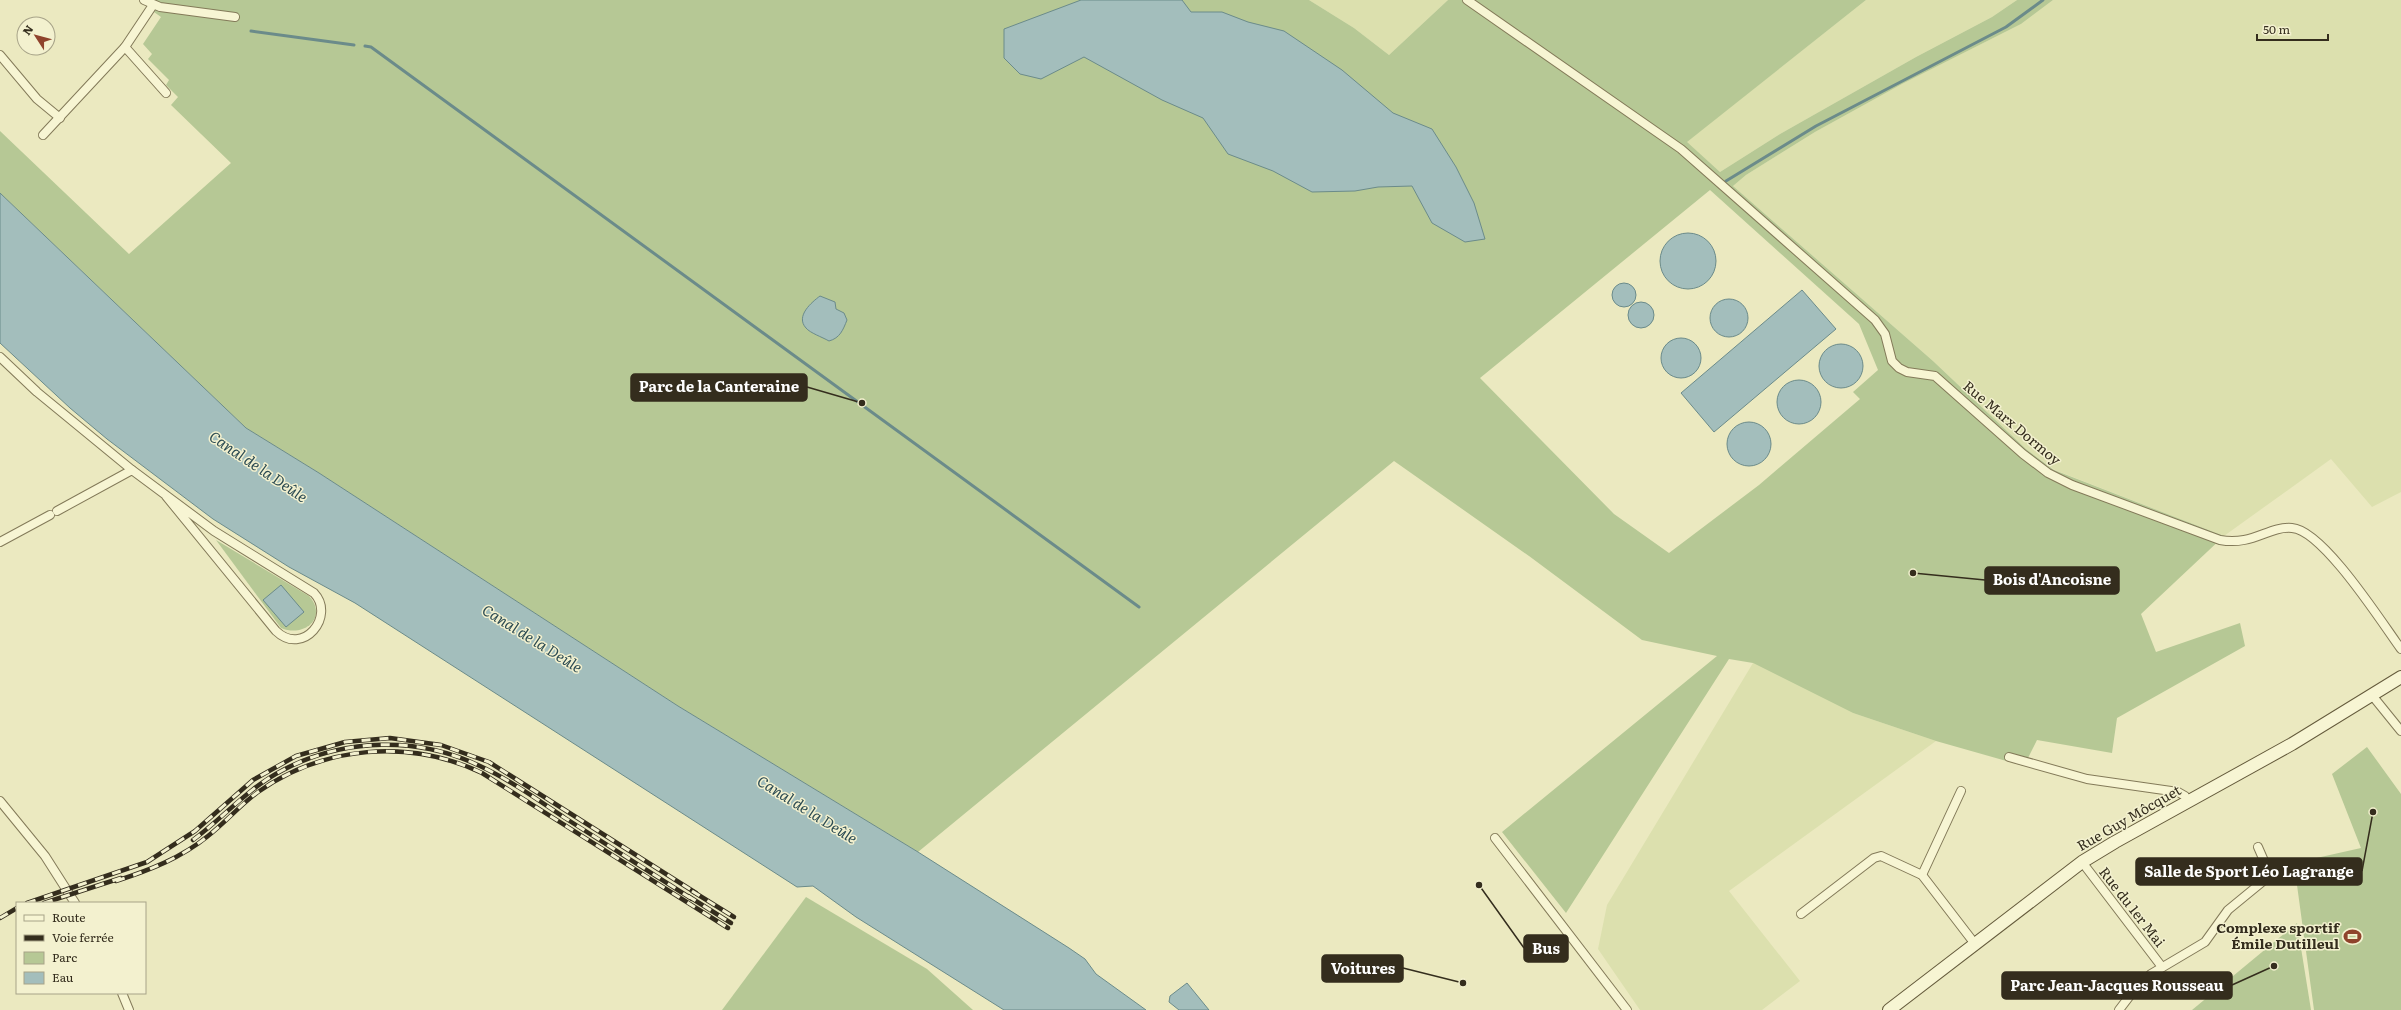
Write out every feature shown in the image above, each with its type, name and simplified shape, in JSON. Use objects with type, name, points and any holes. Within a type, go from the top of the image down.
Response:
[{"type":"street","points":[[144,0],[153,5],[235,18]]},
{"type":"street","name":"Rue Marx Dormoy","points":[[1467,0],[1672,143],[1720,183],[1875,320],[1885,334],[1892,361],[1898,368],[1907,372],[1930,374],[1940,380],[2023,454],[2048,473],[2072,486],[2220,540],[2243,542],[2284,529],[2300,530],[2325,549],[2339,565],[2401,649]]},
{"type":"street","points":[[43,135],[126,47],[153,5]]},
{"type":"street","points":[[126,47],[166,93]]},
{"type":"street","points":[[0,55],[37,99],[60,118]]},
{"type":"street","points":[[0,357],[37,392],[166,496],[214,531],[314,593],[321,603],[322,615],[308,635],[294,641],[288,640],[276,631],[166,496]]},
{"type":"street","points":[[0,542],[132,470]]},
{"type":"street","name":"Rue Guy Môcquet","points":[[1889,1010],[2082,862],[2188,801],[2292,744],[2371,694],[2401,677]]},
{"type":"street","points":[[2371,694],[2401,731]]},
{"type":"street","points":[[2009,757],[2087,780],[2178,792],[2185,796],[2188,801]]},
{"type":"street","points":[[1922,875],[1961,791]]},
{"type":"street","points":[[0,801],[45,856],[75,902]]},
{"type":"street","points":[[1495,838],[1626,1010]]},
{"type":"street","name":"Rue du 1er Mai","points":[[2120,1010],[2139,985],[2162,967],[2205,942],[2228,910],[2267,878],[2268,870],[2258,847]]},
{"type":"street","points":[[1801,914],[1877,857],[1885,858],[1922,875],[1975,944]]},
{"type":"street","name":"Rue du 1er Mai","points":[[2082,862],[2162,967]]},
{"type":"street","points":[[122,994],[129,1010]]},
{"type":"green space","points":[[147,0],[1309,0],[1354,28],[1389,55],[1448,0],[1866,0],[1687,142],[1720,172],[1780,134],[1916,57],[1992,17],[2017,0],[2053,0],[2021,24],[1902,84],[1815,132],[1746,175],[1733,186],[1933,361],[2026,449],[2054,470],[2224,536],[2141,614],[2156,652],[2240,623],[2245,646],[2117,718],[2112,753],[2037,740],[2024,766],[1936,741],[1853,713],[1753,663],[1729,659],[1566,913],[1502,832],[1717,656],[1642,640],[1529,556],[1394,461],[918,852],[678,706],[319,473],[246,428],[0,193],[0,131],[129,254],[231,163],[171,105],[178,97],[166,85],[169,80],[148,59],[152,54],[143,44],[161,17],[154,12]],"holes":[[[1710,190],[1859,324],[1878,370],[1853,392],[1860,399],[1759,485],[1669,553],[1614,514],[1480,378]]]},
{"type":"green space","points":[[1309,0],[1448,0],[1389,55],[1354,28]]},
{"type":"green space","points":[[1866,0],[2017,0],[1992,17],[1916,57],[1780,134],[1720,172],[1686,142]]},
{"type":"green space","points":[[2053,0],[2401,0],[2401,492],[2372,507],[2331,459],[2224,536],[2055,470],[2026,449],[1933,361],[1733,186],[1746,175],[1815,132],[1902,84],[2021,24]]},
{"type":"green space","points":[[216,540],[309,596],[316,611],[315,618],[311,624],[298,630],[281,628]]},
{"type":"green space","points":[[1753,663],[1853,713],[1936,741],[1729,891],[1800,981],[1762,1010],[1640,1010],[1598,949],[1607,905]]},
{"type":"green space","name":"Complexe sportif Émile Dutilleul","points":[[2367,747],[2401,794],[2401,1010],[2314,1010],[2294,863],[2361,848],[2332,774]]},
{"type":"green space","points":[[806,897],[927,969],[973,1010],[722,1010]]},
{"type":"green space","points":[[2297,923],[2311,1010],[2192,1010]]},
{"type":"water","points":[[1081,0],[1182,0],[1191,12],[1222,12],[1248,22],[1284,31],[1342,70],[1393,113],[1432,129],[1456,167],[1474,203],[1485,239],[1465,242],[1432,223],[1412,186],[1378,187],[1355,191],[1312,192],[1273,171],[1228,154],[1203,118],[1162,100],[1084,57],[1041,79],[1020,74],[1004,58],[1004,29]]},
{"type":"water","name":"Canal de la Deûle","points":[[0,193],[246,428],[319,473],[678,706],[918,852],[1069,948],[1085,959],[1096,974],[1146,1010],[1004,1010],[856,917],[813,886],[797,887],[355,603],[289,567],[213,519],[107,439],[70,408],[0,343]]},
{"type":"water","points":[[1688,233],[1699,235],[1708,241],[1714,250],[1716,261],[1714,272],[1708,281],[1699,287],[1688,289],[1677,287],[1668,281],[1662,272],[1660,261],[1662,250],[1668,241],[1677,235]]},
{"type":"water","points":[[1624,283],[1632,287],[1636,295],[1632,303],[1624,307],[1616,303],[1612,295],[1616,287]]},
{"type":"water","points":[[1802,290],[1836,329],[1714,432],[1681,393]]},
{"type":"water","points":[[820,296],[835,302],[836,309],[844,313],[847,320],[838,336],[829,341],[810,332],[806,328],[802,319],[803,314],[809,306]]},
{"type":"water","points":[[1725,299],[1733,299],[1743,304],[1747,311],[1747,325],[1743,332],[1733,337],[1725,337],[1715,332],[1713,329],[1710,322],[1710,314],[1715,304],[1718,302]]},
{"type":"water","points":[[1641,302],[1650,306],[1654,315],[1650,324],[1641,328],[1632,324],[1628,315],[1632,306]]},
{"type":"water","points":[[1685,338],[1692,341],[1698,347],[1701,358],[1700,366],[1692,375],[1685,378],[1677,378],[1670,375],[1662,366],[1661,354],[1664,347],[1673,339]]},
{"type":"water","points":[[1841,344],[1853,348],[1859,354],[1863,366],[1859,378],[1853,384],[1841,388],[1829,384],[1823,378],[1819,366],[1823,354],[1829,348]]},
{"type":"water","points":[[1795,380],[1803,380],[1815,386],[1821,398],[1821,406],[1815,418],[1803,424],[1795,424],[1783,418],[1777,406],[1777,398],[1783,386]]},
{"type":"water","points":[[1749,422],[1761,426],[1767,432],[1771,444],[1767,456],[1761,462],[1749,466],[1737,462],[1731,456],[1727,444],[1731,432],[1737,426]]},
{"type":"water","points":[[281,585],[304,612],[286,627],[263,600]]},
{"type":"water","points":[[1187,983],[1209,1010],[1179,1010],[1169,1002],[1170,996]]},
{"type":"waterway","points":[[1726,181],[1816,126],[2006,27],[2043,0]]},
{"type":"waterway","points":[[251,31],[354,45]]},
{"type":"waterway","points":[[365,46],[371,47],[1139,607]]},
{"type":"railway","points":[[30,902],[147,862],[195,831],[253,780],[296,756],[345,742],[390,738],[441,745],[489,762],[696,893]]},
{"type":"railway","points":[[193,840],[247,794],[270,777],[306,759],[356,747],[381,745],[407,746],[432,749],[456,756],[480,766],[524,790],[692,899]]},
{"type":"railway","points":[[116,881],[165,863],[187,851],[215,831],[251,797],[283,777],[310,765],[338,757],[367,752],[396,752],[425,755],[454,762],[482,773],[728,928]]},
{"type":"railway","points":[[47,902],[121,878]]},
{"type":"railway","points":[[692,891],[734,917]]},
{"type":"railway","points":[[688,896],[731,923]]},
{"type":"railway","points":[[0,918],[16,909]]},
{"type":"place","name":"Parc de la Canteraine","points":[[862,403]]},
{"type":"place","name":"Bois d'Ancoisne","points":[[1913,573]]},
{"type":"place","name":"Salle de Sport Léo Lagrange","points":[[2373,812]]},
{"type":"place","name":"Bus","points":[[1479,885]]},
{"type":"place","name":"Complexe sportif Émile Dutilleul","points":[[2352,936]]},
{"type":"place","name":"Parc Jean-Jacques Rousseau","points":[[2274,966]]},
{"type":"place","name":"Voitures","points":[[1463,983]]}]
